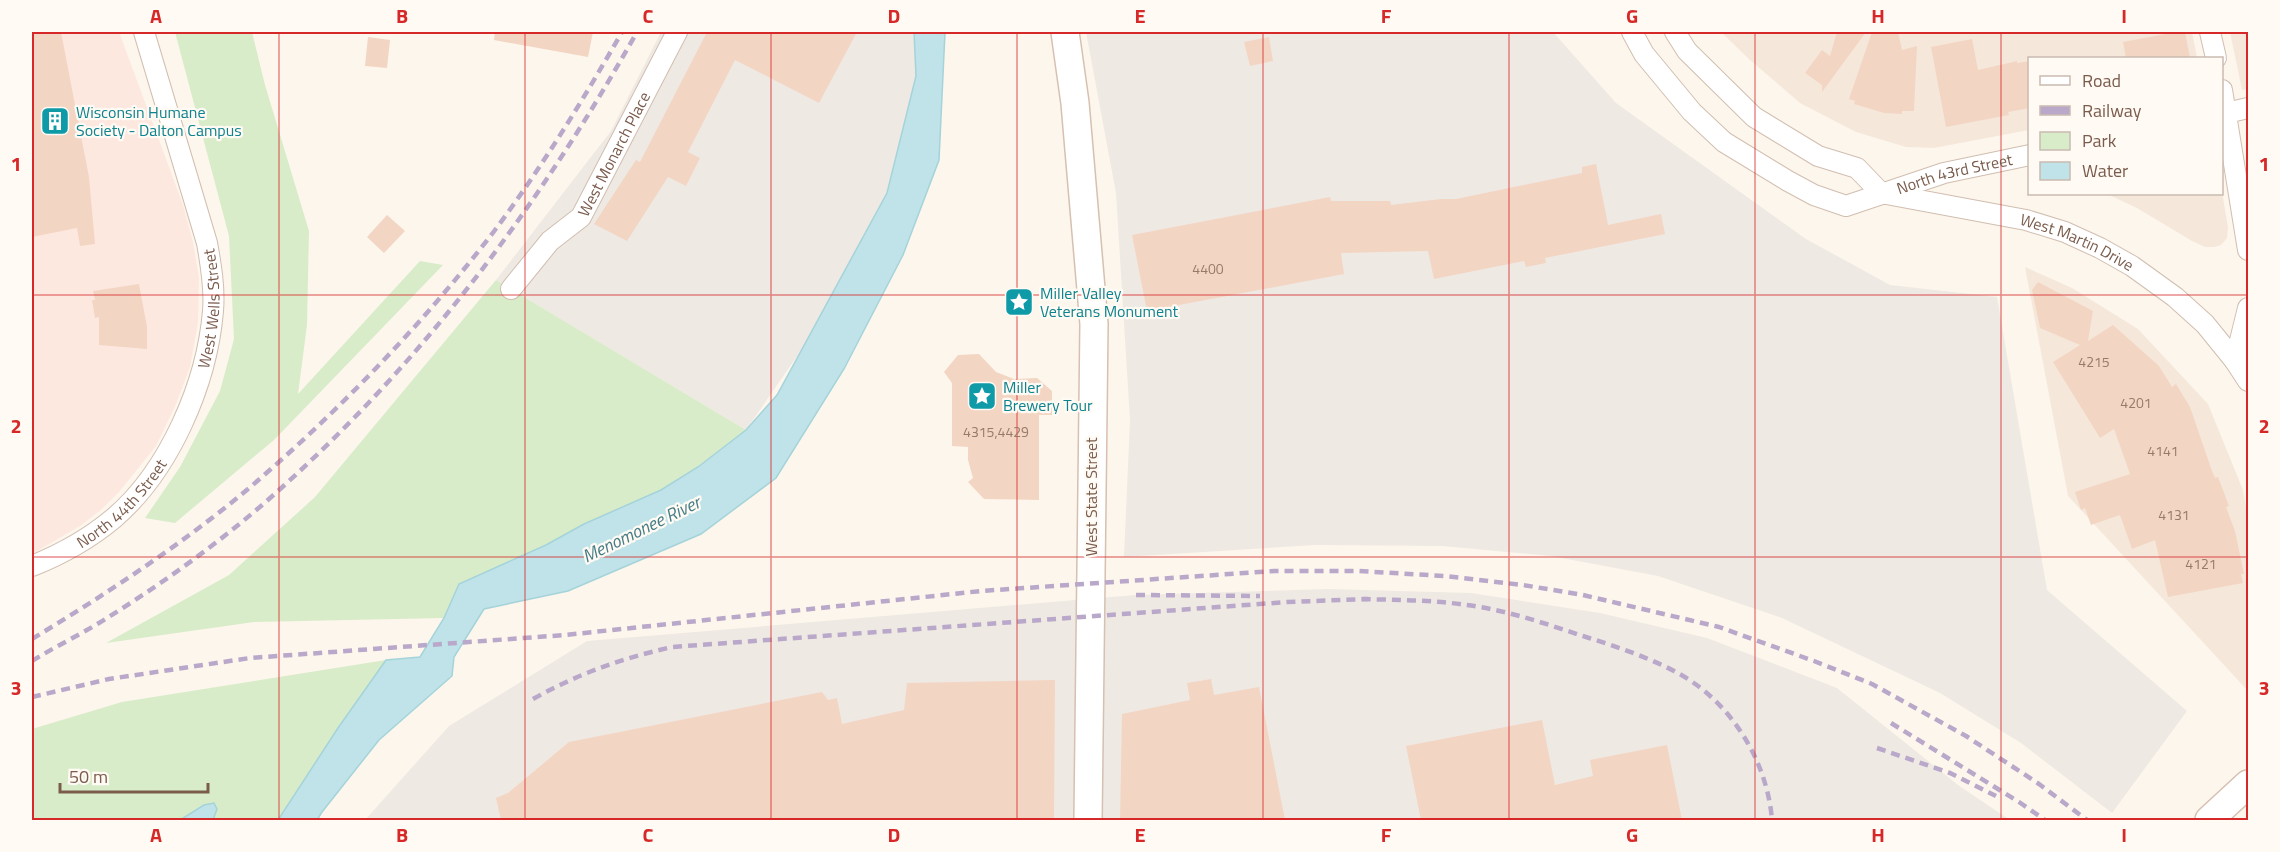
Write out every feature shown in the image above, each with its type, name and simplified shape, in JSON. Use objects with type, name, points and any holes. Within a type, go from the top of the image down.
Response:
[{"type":"main road","name":"West State Street","points":[[1065,32],[1075,103],[1094,324],[1088,820]]},
{"type":"main road","points":[[2208,820],[2248,784]]},
{"type":"street","name":"West Wells Street","points":[[144,32],[207,243],[211,267],[213,310],[210,332],[201,376],[186,414]]},
{"type":"street","name":"West Monarch Place","points":[[511,289],[550,242],[581,217],[677,32]]},
{"type":"street","name":"West Martin Drive","points":[[1632,32],[1644,54],[1692,112],[1724,142],[1788,182],[1846,206],[1881,194],[2026,220],[2065,232],[2100,248],[2147,276],[2175,297],[2205,324],[2248,381]]},
{"type":"street","points":[[1675,32],[1687,51],[1754,117],[1818,156],[1857,168],[1881,194]]},
{"type":"street","points":[[2211,32],[2216,57]]},
{"type":"street","points":[[2248,108],[2224,113],[2248,250]]},
{"type":"street","name":"North 43rd Street","points":[[1881,194],[1944,173],[2028,155]]},
{"type":"street","points":[[2235,361],[2248,308]]},
{"type":"street","name":"North 44th Street","points":[[32,566],[92,536],[132,501],[166,453],[186,414]]},
{"type":"shaded area","points":[[32,32],[119,32],[183,205],[193,242],[199,278],[198,323],[190,367],[156,446],[119,492],[102,509],[80,526],[32,554]]},
{"type":"shaded area","points":[[661,32],[914,32],[916,76],[887,193],[802,349],[746,430],[496,280],[611,131]]},
{"type":"shaded area","points":[[1086,32],[1553,32],[1616,103],[1806,239],[1890,285],[1997,297],[2047,590],[2187,711],[2112,813],[2021,743],[1940,693],[1782,618],[1658,576],[1551,556],[1442,546],[1315,545],[1124,557],[1130,420],[1116,193]]},
{"type":"shaded area","points":[[1721,32],[2192,32],[2197,57],[2028,57],[2028,130],[1934,148],[1906,147],[1856,132],[1800,103]]},
{"type":"shaded area","points":[[2230,32],[2248,32],[2248,89],[2242,90]]},
{"type":"shaded area","points":[[2109,195],[2223,195],[2228,228],[2227,238],[2221,245],[2205,247],[2137,208]]},
{"type":"shaded area","points":[[2025,267],[2072,288],[2138,329],[2208,404],[2243,490],[2248,519],[2248,691],[2068,496]]},
{"type":"shaded area","points":[[1328,589],[1471,593],[1600,613],[1707,638],[1837,688],[1958,785],[2010,820],[365,820],[449,726],[587,641],[1135,595]]},
{"type":"green space","points":[[175,32],[252,32],[265,85],[309,231],[307,325],[298,394],[420,261],[443,265],[274,440],[175,523],[145,518],[180,467],[220,391],[234,339],[229,236]]},
{"type":"green space","points":[[496,280],[746,430],[698,467],[661,490],[459,584],[444,618],[254,622],[106,643],[229,575],[315,497]]},
{"type":"green space","points":[[386,660],[278,820],[32,820],[32,729],[122,702]]},
{"type":"water","name":"Menomonee River","points":[[914,32],[945,32],[939,160],[903,255],[844,369],[776,478],[701,534],[568,591],[484,609],[454,657],[452,676],[379,740],[317,820],[278,820],[386,660],[420,657],[444,618],[459,584],[661,490],[698,467],[746,430],[777,395],[887,193],[916,76]]},
{"type":"water","points":[[214,803],[217,809],[213,820],[180,820],[204,805]]},
{"type":"building","name":"Wisconsin Humane Society - Dalton Campus","points":[[32,32],[61,32],[89,177],[95,244],[80,246],[77,228],[32,237]]},
{"type":"building","points":[[495,32],[593,32],[588,57],[494,40]]},
{"type":"building","points":[[707,32],[857,32],[819,103],[735,60],[688,152],[700,158],[686,186],[668,177],[627,241],[594,224],[636,160],[640,162]]},
{"type":"building","points":[[1837,32],[1866,32],[1822,92],[1822,85],[1805,73],[1822,50],[1830,56]]},
{"type":"building","points":[[1872,32],[1898,32],[1902,50],[1917,46],[1914,111],[1902,111],[1902,114],[1884,113],[1854,104],[1855,101],[1849,99]]},
{"type":"building","points":[[2185,32],[2190,57],[2126,57],[2123,42]]},
{"type":"building","points":[[368,37],[390,40],[387,68],[365,66]]},
{"type":"building","points":[[1269,37],[1273,61],[1250,66],[1244,42]]},
{"type":"building","points":[[1972,39],[1978,70],[2017,61],[2017,63],[2028,61],[2028,108],[2008,112],[2009,115],[1946,127],[1931,47]]},
{"type":"building","points":[[1596,164],[1608,225],[1661,214],[1665,234],[1545,258],[1546,263],[1526,267],[1524,261],[1434,279],[1428,251],[1341,253],[1344,274],[1147,311],[1132,235],[1330,197],[1331,201],[1390,201],[1391,205],[1456,199],[1582,173],[1582,167]]},
{"type":"building","points":[[387,215],[405,231],[384,253],[367,237]]},
{"type":"building","points":[[2038,282],[2093,311],[2088,341],[2113,325],[2159,366],[2172,387],[2176,384],[2190,407],[2212,471],[2215,478],[2218,477],[2229,506],[2226,507],[2235,531],[2244,574],[2241,574],[2243,583],[2168,597],[2155,540],[2132,549],[2120,515],[2091,525],[2085,508],[2081,510],[2075,492],[2130,474],[2114,429],[2100,438],[2053,362],[2080,345],[2040,328],[2032,290]]},
{"type":"building","points":[[139,284],[147,327],[147,349],[99,345],[99,317],[95,318],[93,291]]},
{"type":"building","points":[[979,354],[996,372],[1014,379],[1037,378],[1052,391],[1052,415],[1039,415],[1039,500],[984,499],[968,482],[973,478],[968,460],[968,447],[952,446],[952,383],[944,372],[958,355]]},
{"type":"building","points":[[1211,679],[1214,695],[1259,687],[1285,820],[1120,820],[1122,714],[1190,700],[1187,683]]},
{"type":"building","points":[[1055,680],[1054,820],[501,820],[496,798],[508,793],[569,742],[822,692],[828,700],[837,698],[842,724],[904,710],[907,683]]},
{"type":"building","points":[[1542,720],[1555,785],[1593,776],[1590,760],[1667,745],[1682,820],[1421,820],[1406,746]]},
{"type":"railway","points":[[32,639],[143,568],[223,510],[282,460],[347,398],[439,299],[495,230],[562,133],[622,32]]},
{"type":"railway","points":[[32,661],[98,624],[186,565],[224,536],[318,454],[372,400],[470,286],[515,225],[598,99],[637,32]]},
{"type":"railway","points":[[32,697],[109,679],[250,658],[565,635],[981,591],[1274,571],[1358,571],[1445,576],[1583,595],[1719,627],[1814,661],[1872,684],[1966,736],[2039,784],[2087,820]]},
{"type":"railway","points":[[1136,595],[1260,596]]},
{"type":"railway","points":[[1362,599],[1441,602],[1497,610],[1611,645],[1674,671],[1694,683],[1712,698],[1742,733],[1762,775],[1769,797],[1772,820]]},
{"type":"railway","points":[[533,699],[601,668],[672,647],[1287,602],[1368,599]]},
{"type":"railway","points":[[1891,723],[2045,820]]},
{"type":"railway","points":[[1877,748],[1950,773],[1996,796]]},
{"type":"place","name":"Wisconsin Humane Society - Dalton Campus","points":[[55,121]]},
{"type":"place","name":"Miller Valley Veterans Monument","points":[[1019,302]]},
{"type":"place","name":"Miller Brewery Tour","points":[[982,396]]}]
